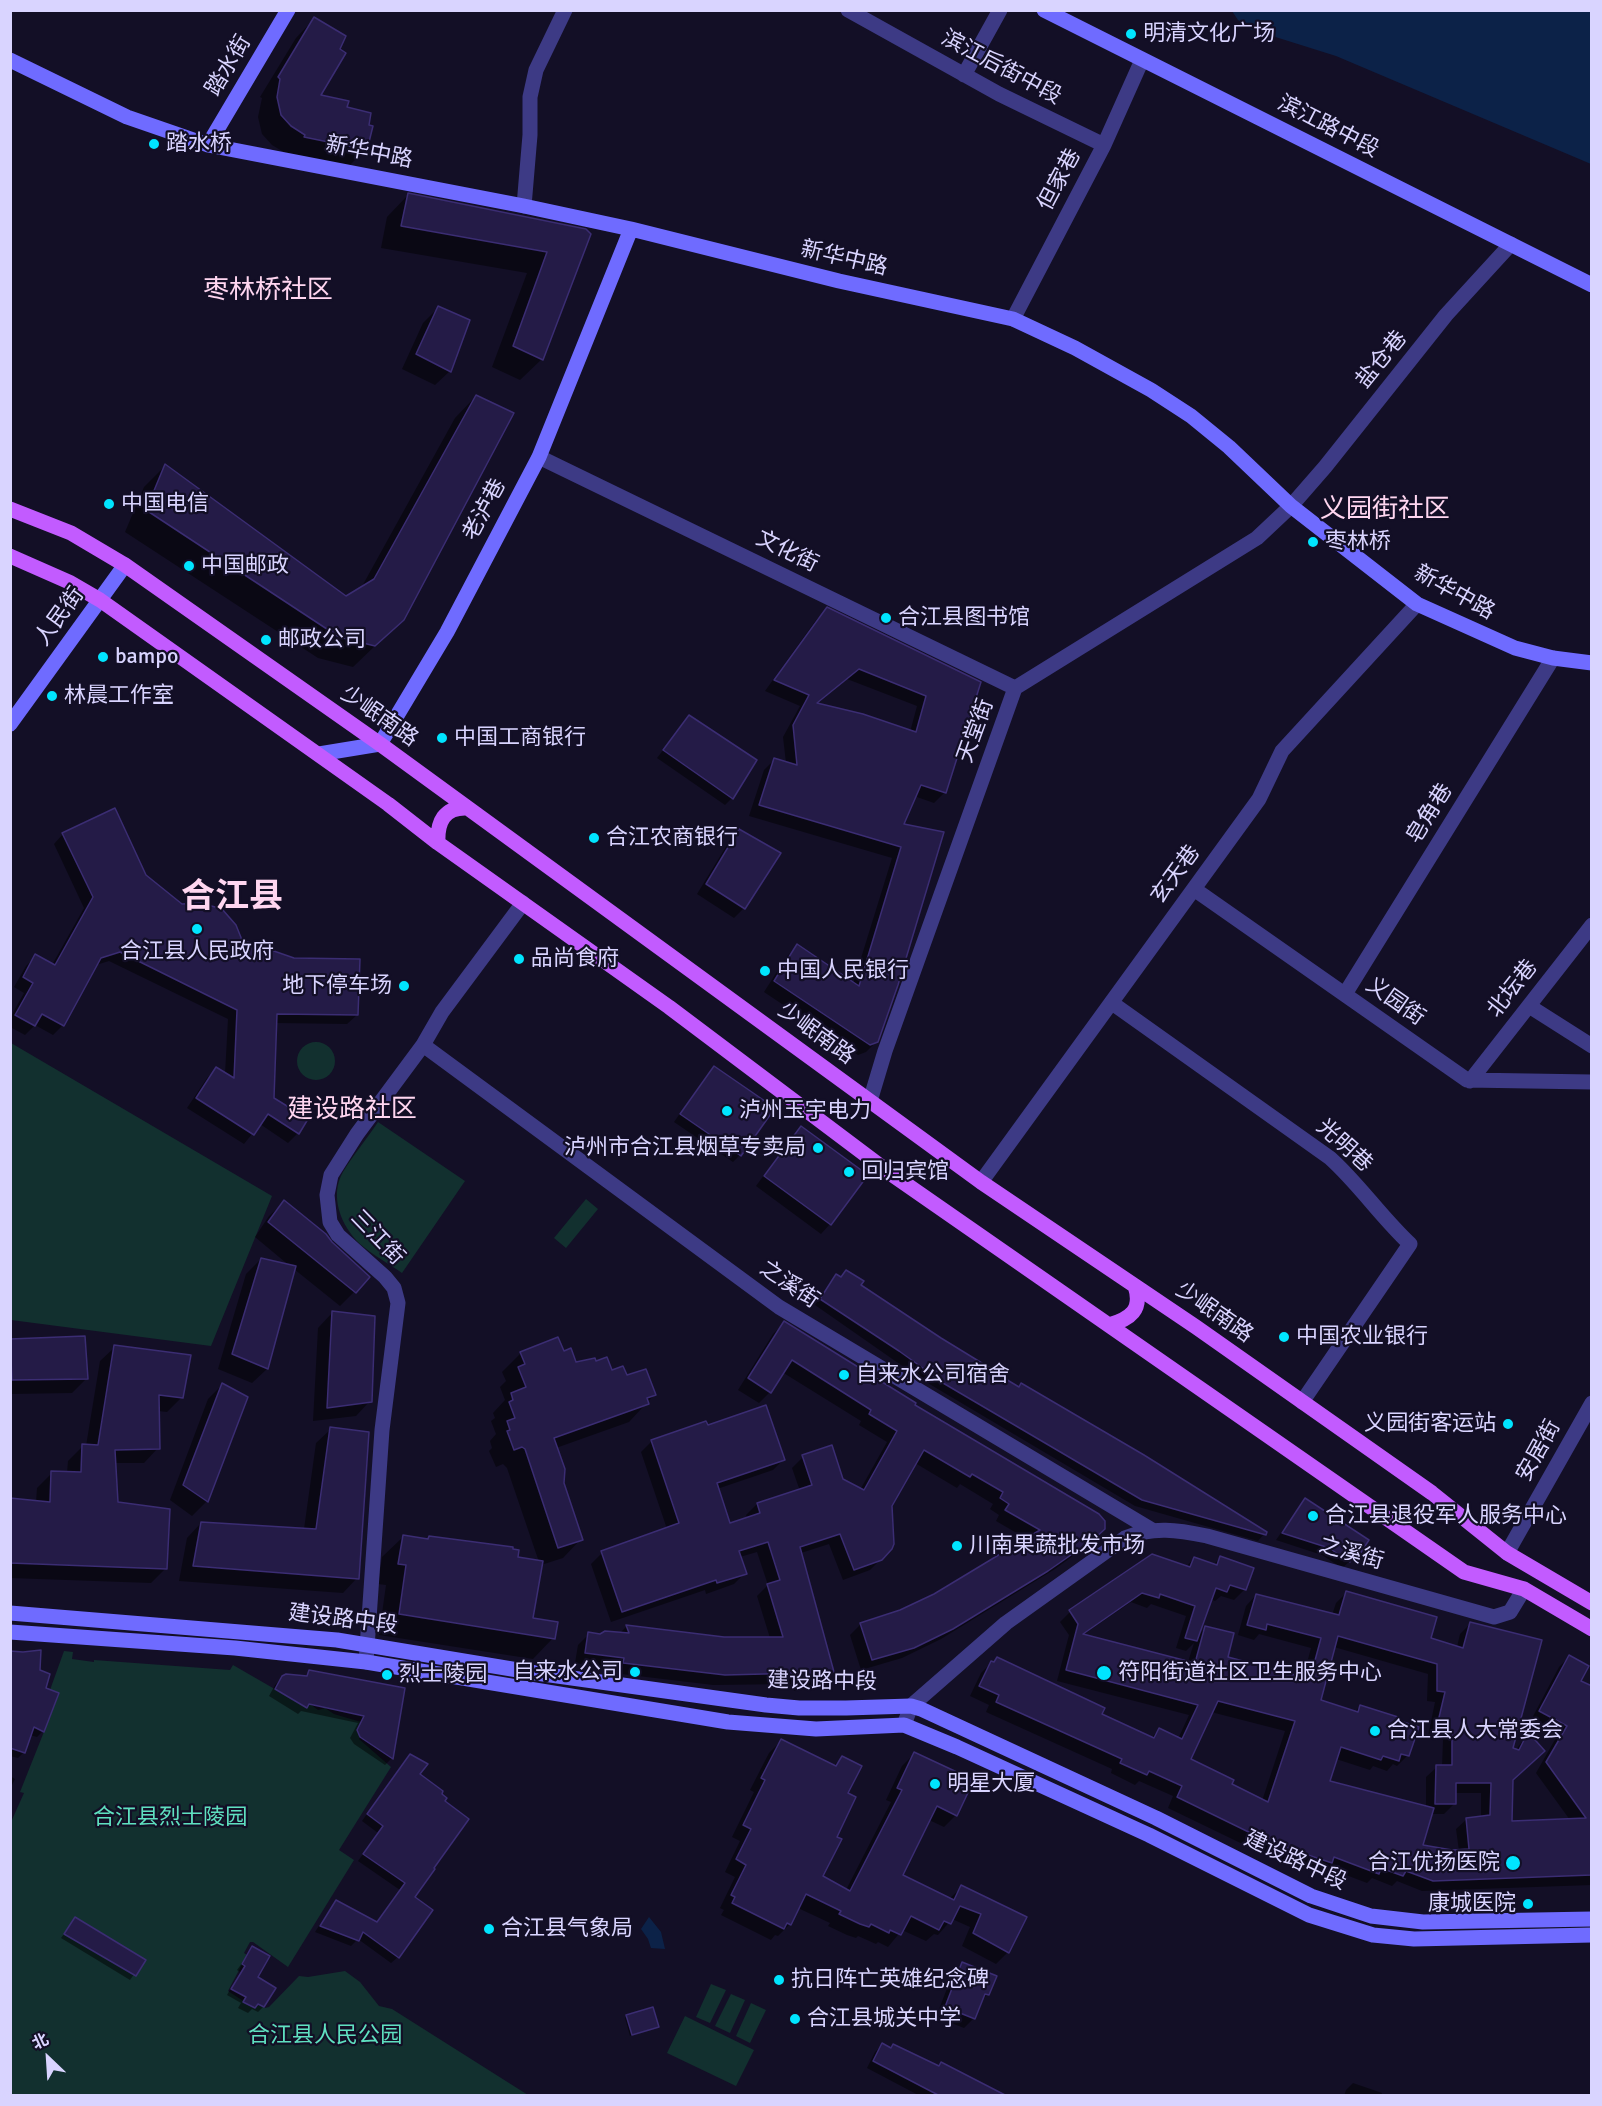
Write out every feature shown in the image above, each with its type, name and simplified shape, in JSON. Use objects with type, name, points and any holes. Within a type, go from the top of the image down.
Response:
[{"type":"main road","name":"踏水街","points":[[208,145],[288,10]]},
{"type":"main road","name":"滨江路中段","points":[[1044,10],[1592,285]]},
{"type":"main road","name":"新华中路","points":[[10,60],[127,117],[208,145],[631,229],[839,281],[1012,319],[1075,348],[1151,390],[1191,416],[1291,506],[1417,604],[1515,648],[1553,658],[1592,663]]},
{"type":"main road","name":"老泸巷","points":[[380,744],[447,632],[539,457],[631,229]]},
{"type":"main road","name":"少岷南路","points":[[10,508],[72,534],[125,565],[380,744],[981,1182],[1136,1286],[1432,1493],[1507,1553],[1592,1603]]},
{"type":"main road","points":[[10,556],[69,582],[100,600],[388,804],[438,843],[669,1008],[887,1171],[1464,1572],[1524,1588],[1592,1629]]},
{"type":"main road","name":"人民街","points":[[10,724],[125,565]]},
{"type":"main road","points":[[319,754],[380,744]]},
{"type":"main road","points":[[438,843],[438,825],[442,818],[458,807],[467,808]]},
{"type":"main road","points":[[1109,1325],[1120,1322],[1133,1312],[1138,1303],[1136,1286]]},
{"type":"main road","name":"建设路中段","points":[[10,1613],[337,1640],[536,1673],[766,1705],[835,1708],[911,1706],[1156,1818],[1311,1896],[1342,1907],[1386,1919],[1423,1922],[1592,1919]]},
{"type":"main road","name":"建设路中段","points":[[10,1632],[235,1648],[366,1662],[728,1722],[816,1729],[904,1725],[1149,1835],[1283,1903],[1342,1927],[1373,1935],[1414,1939],[1592,1935]]},
{"type":"street","points":[[524,206],[530,135],[530,97],[536,70],[565,10]]},
{"type":"street","name":"滨江后街中段","points":[[848,10],[964,75],[1104,145]]},
{"type":"street","points":[[964,75],[1000,10]]},
{"type":"street","name":"但家巷","points":[[1012,319],[1104,145],[1142,60]]},
{"type":"street","name":"盐仓巷","points":[[1291,506],[1446,315],[1511,244]]},
{"type":"street","name":"文化街","points":[[539,457],[1015,688]]},
{"type":"street","name":"天堂街","points":[[870,1101],[885,1051],[1015,688],[1257,538],[1291,506]]},
{"type":"street","name":"玄天巷","points":[[981,1182],[1259,799],[1282,751],[1417,604]]},
{"type":"street","name":"皂角巷","points":[[1345,994],[1553,658]]},
{"type":"street","name":"义园街","points":[[1194,889],[1470,1081]]},
{"type":"street","name":"三江街","points":[[366,1662],[382,1430],[398,1303],[394,1288],[385,1277],[338,1236],[330,1222],[327,1195],[331,1175],[363,1126],[423,1045],[442,1012],[523,903]]},
{"type":"street","name":"北坛巷","points":[[1470,1081],[1592,925]]},
{"type":"street","name":"光明巷","points":[[1112,1003],[1330,1158],[1345,1172],[1391,1227],[1410,1244],[1302,1402]]},
{"type":"street","points":[[1529,1006],[1592,1046]]},
{"type":"street","name":"之溪街","points":[[423,1045],[779,1307],[1152,1530]]},
{"type":"street","points":[[1470,1081],[1592,1082]]},
{"type":"street","name":"安居街","points":[[1507,1553],[1592,1403]]},
{"type":"street","name":"之溪街","points":[[904,1725],[911,1706],[1006,1623],[1125,1538],[1138,1532],[1176,1530],[1207,1536],[1489,1616],[1498,1617],[1510,1612],[1524,1588]]},
{"type":"green space","points":[[316,1042],[323,1043],[329,1048],[334,1054],[334,1068],[329,1074],[323,1079],[316,1080],[309,1079],[303,1074],[298,1068],[297,1061],[298,1054],[303,1048],[309,1043]]},
{"type":"green space","points":[[11,1043],[272,1196],[211,1346],[11,1320]]},
{"type":"green space","points":[[378,1122],[465,1181],[402,1273],[353,1237],[343,1220],[337,1201],[339,1181],[343,1172]]},
{"type":"green space","points":[[586,1199],[598,1209],[566,1248],[554,1238]]},
{"type":"green space","name":"合江县烈士陵园","points":[[64,1651],[73,1652],[72,1659],[94,1662],[94,1660],[230,1670],[233,1665],[292,1699],[309,1703],[318,1710],[325,1708],[334,1714],[361,1722],[357,1730],[359,1739],[391,1767],[339,1850],[354,1860],[288,1967],[250,1942],[244,1953],[247,1955],[228,1991],[254,2008],[260,2005],[265,2008],[269,2007],[299,1976],[308,1977],[345,1971],[360,1982],[379,2006],[392,2009],[528,2095],[11,2096],[11,1822],[24,1793],[20,1792],[59,1694],[50,1690]]},
{"type":"green space","points":[[711,1984],[726,1990],[710,2023],[696,2017]]},
{"type":"green space","points":[[731,1994],[745,2000],[730,2033],[715,2026]]},
{"type":"green space","points":[[751,2003],[766,2010],[750,2043],[736,2036]]},
{"type":"green space","points":[[685,2016],[754,2050],[736,2086],[667,2053]]},
{"type":"water","points":[[1232,11],[1591,11],[1591,164],[1336,56],[1250,29],[1238,20]]},
{"type":"water","points":[[649,1917],[661,1932],[665,1949],[651,1948],[641,1929]]},
{"type":"building","points":[[314,17],[346,36],[340,49],[346,53],[321,95],[349,101],[347,107],[371,113],[369,125],[373,126],[367,150],[304,137],[305,135],[291,126],[281,115],[277,97],[280,79],[278,77]]},
{"type":"building","points":[[408,193],[586,229],[591,234],[543,360],[513,346],[547,252],[401,226]]},
{"type":"building","points":[[438,306],[470,320],[451,372],[416,354]]},
{"type":"building","points":[[476,395],[514,413],[404,620],[375,646],[339,637],[146,510],[165,464],[346,596],[374,579]]},
{"type":"building","points":[[827,607],[981,682],[946,793],[921,785],[904,824],[944,832],[898,985],[878,1042],[870,1045],[774,981],[797,944],[859,986],[901,847],[759,805],[774,758],[797,765],[793,725],[809,695],[774,680]],"holes":[[[859,669],[926,696],[916,732],[863,714],[817,703]]]},
{"type":"building","points":[[689,715],[757,760],[733,799],[663,750]]},
{"type":"building","points":[[115,808],[146,875],[182,904],[201,903],[222,909],[236,925],[242,940],[294,958],[360,959],[358,1015],[277,1014],[274,1098],[308,1119],[299,1134],[268,1114],[254,1135],[196,1098],[216,1067],[234,1078],[237,1010],[120,952],[101,958],[64,1026],[42,1014],[35,1026],[15,1015],[33,983],[23,977],[35,954],[55,965],[93,897],[62,833]]},
{"type":"building","points":[[739,829],[781,853],[745,909],[706,884]]},
{"type":"building","name":"泸州玉宇电力","points":[[714,1066],[775,1108],[741,1156],[680,1114]]},
{"type":"building","points":[[801,1126],[868,1175],[831,1225],[764,1176]]},
{"type":"building","points":[[284,1200],[326,1234],[370,1277],[356,1293],[268,1222]]},
{"type":"building","points":[[261,1258],[296,1266],[268,1369],[232,1354]]},
{"type":"building","points":[[846,1270],[864,1281],[861,1285],[989,1369],[1019,1387],[1021,1383],[1144,1455],[1267,1532],[1266,1535],[1142,1500],[926,1373],[927,1371],[899,1351],[820,1299],[836,1274],[841,1277]]},
{"type":"building","points":[[332,1311],[375,1316],[372,1402],[327,1408]]},
{"type":"building","points":[[784,1321],[916,1403],[915,1405],[1099,1514],[1105,1521],[1105,1529],[1048,1571],[953,1629],[914,1648],[872,1660],[860,1623],[900,1610],[934,1594],[1040,1530],[1005,1510],[1009,1504],[1000,1498],[1003,1492],[972,1474],[970,1477],[924,1450],[892,1506],[894,1544],[882,1560],[854,1570],[840,1534],[800,1547],[834,1672],[805,1681],[803,1673],[725,1675],[623,1663],[624,1658],[585,1653],[588,1632],[629,1633],[626,1625],[724,1637],[783,1637],[767,1584],[780,1580],[768,1542],[739,1551],[747,1574],[717,1583],[716,1580],[622,1612],[601,1551],[679,1523],[651,1440],[706,1421],[708,1425],[766,1405],[785,1460],[717,1483],[730,1523],[760,1513],[757,1503],[812,1485],[802,1455],[832,1445],[843,1479],[864,1490],[897,1431],[869,1414],[871,1410],[792,1360],[771,1393],[748,1378]]},
{"type":"building","points":[[85,1336],[88,1379],[12,1380],[10,1339]]},
{"type":"building","points":[[558,1337],[564,1351],[571,1348],[576,1362],[595,1358],[596,1361],[607,1357],[612,1370],[623,1366],[627,1375],[646,1369],[656,1395],[647,1398],[649,1404],[554,1438],[565,1469],[564,1483],[583,1540],[558,1548],[525,1449],[522,1447],[514,1450],[507,1431],[510,1430],[507,1421],[515,1418],[509,1402],[513,1400],[511,1393],[526,1387],[518,1367],[525,1364],[520,1352]]},
{"type":"building","points":[[114,1345],[191,1355],[183,1398],[159,1395],[160,1449],[115,1450],[118,1502],[170,1509],[167,1569],[10,1563],[10,1498],[50,1502],[51,1471],[81,1472],[82,1444],[98,1445]]},
{"type":"building","points":[[222,1383],[248,1397],[208,1502],[183,1485]]},
{"type":"building","points":[[330,1427],[369,1432],[359,1579],[193,1566],[201,1522],[316,1529]]},
{"type":"building","name":"合江县退役军人服务中心","points":[[1305,1498],[1369,1540],[1358,1557],[1354,1555],[1350,1562],[1329,1548],[1282,1533]]},
{"type":"building","points":[[403,1535],[428,1539],[429,1536],[513,1547],[519,1550],[518,1557],[543,1561],[533,1618],[558,1622],[555,1639],[399,1614],[406,1565],[398,1564]]},
{"type":"building","points":[[1152,1554],[1190,1567],[1194,1557],[1217,1565],[1220,1556],[1254,1568],[1246,1590],[1230,1585],[1227,1592],[1216,1588],[1197,1641],[1185,1638],[1195,1606],[1160,1594],[1159,1598],[1142,1593],[1083,1634],[1195,1663],[1205,1626],[1234,1633],[1228,1657],[1310,1679],[1321,1638],[1267,1624],[1266,1630],[1247,1625],[1256,1594],[1339,1615],[1346,1591],[1437,1617],[1431,1638],[1463,1648],[1470,1622],[1542,1640],[1513,1748],[1519,1750],[1528,1732],[1545,1751],[1513,1780],[1512,1821],[1586,1818],[1546,1762],[1567,1726],[1539,1711],[1569,1655],[1589,1666],[1581,1681],[1592,1686],[1592,1875],[1433,1881],[1406,1871],[1403,1876],[1381,1868],[1379,1874],[1334,1857],[1332,1863],[1269,1842],[1177,1797],[1182,1786],[1149,1771],[1147,1775],[1120,1763],[1122,1759],[996,1702],[999,1695],[979,1686],[991,1661],[994,1662],[997,1657],[1105,1708],[1102,1714],[1154,1738],[1159,1728],[1182,1739],[1198,1705],[1066,1670],[1078,1624],[1069,1610]],"holes":[[[1338,1636],[1437,1664],[1437,1691],[1445,1692],[1437,1726],[1452,1730],[1452,1765],[1436,1765],[1435,1804],[1456,1804],[1456,1783],[1491,1783],[1490,1815],[1466,1818],[1469,1849],[1452,1850],[1423,1845],[1434,1808],[1330,1781],[1341,1747],[1381,1760],[1383,1756],[1399,1761],[1401,1754],[1409,1756],[1419,1727],[1397,1720],[1398,1717],[1360,1705],[1358,1712],[1321,1700]],[[1218,1701],[1295,1721],[1268,1802],[1232,1784],[1234,1780],[1191,1759]]]},
{"type":"building","points":[[41,1650],[40,1670],[50,1674],[46,1688],[59,1693],[44,1732],[34,1727],[25,1753],[10,1748],[10,1651]]},
{"type":"building","points":[[309,1670],[405,1688],[393,1759],[360,1737],[357,1730],[364,1716],[309,1704],[307,1708],[275,1689],[282,1676],[286,1674],[307,1676]]},
{"type":"building","points":[[781,1739],[836,1766],[842,1756],[862,1766],[848,1793],[856,1797],[837,1837],[842,1839],[823,1876],[850,1891],[902,1790],[897,1788],[914,1752],[974,1780],[957,1816],[937,1806],[903,1875],[954,1900],[961,1885],[1027,1917],[1009,1953],[973,1933],[981,1914],[960,1906],[951,1924],[944,1921],[939,1930],[911,1916],[901,1935],[890,1930],[889,1933],[871,1924],[869,1927],[860,1924],[839,1914],[841,1911],[806,1894],[791,1925],[787,1923],[784,1929],[732,1903],[735,1897],[731,1895],[746,1865],[736,1859],[751,1829],[743,1825],[765,1780],[761,1778]]},
{"type":"building","points":[[410,1754],[428,1764],[420,1774],[443,1791],[442,1794],[447,1798],[445,1801],[469,1819],[415,1897],[433,1910],[399,1958],[363,1932],[359,1941],[320,1926],[336,1900],[377,1922],[405,1883],[363,1854],[383,1826],[367,1814]]},
{"type":"building","points":[[75,1917],[146,1960],[136,1976],[64,1934]]},
{"type":"building","points":[[252,1946],[270,1956],[258,1977],[276,1988],[264,2007],[258,2004],[255,2008],[243,2002],[246,1997],[231,1989],[245,1966],[242,1964]]},
{"type":"building","points":[[962,1962],[997,1976],[989,1995],[985,1994],[975,2019],[945,2007]]},
{"type":"building","points":[[653,2007],[659,2027],[632,2035],[626,2015]]},
{"type":"building","points":[[882,2043],[891,2048],[893,2044],[939,2066],[941,2062],[1007,2096],[940,2096],[873,2061]]},
{"type":"place","name":"明清文化广场","points":[[1131,34]]},
{"type":"place","name":"踏水桥","points":[[154,144]]},
{"type":"place","name":"中国电信","points":[[109,504]]},
{"type":"place","name":"枣林桥","points":[[1313,542]]},
{"type":"place","name":"中国邮政","points":[[189,566]]},
{"type":"place","name":"合江县图书馆","points":[[886,618]]},
{"type":"place","name":"邮政公司","points":[[266,640]]},
{"type":"place","name":"bampo","points":[[103,657]]},
{"type":"place","name":"林晨工作室","points":[[52,696]]},
{"type":"place","name":"中国工商银行","points":[[442,738]]},
{"type":"place","name":"合江农商银行","points":[[594,838]]},
{"type":"place","name":"合江县人民政府","points":[[197,929]]},
{"type":"place","name":"品尚食府","points":[[519,959]]},
{"type":"place","name":"中国人民银行","points":[[765,971]]},
{"type":"place","name":"地下停车场","points":[[404,986]]},
{"type":"place","name":"泸州玉宇电力","points":[[727,1111]]},
{"type":"place","name":"泸州市合江县烟草专卖局","points":[[818,1148]]},
{"type":"place","name":"回归宾馆","points":[[849,1172]]},
{"type":"place","name":"中国农业银行","points":[[1284,1337]]},
{"type":"place","name":"自来水公司宿舍","points":[[844,1375]]},
{"type":"place","name":"义园街客运站","points":[[1508,1424]]},
{"type":"place","name":"合江县退役军人服务中心","points":[[1313,1516]]},
{"type":"place","name":"川南果蔬批发市场","points":[[957,1546]]},
{"type":"place","name":"自来水公司","points":[[635,1672]]},
{"type":"place","name":"符阳街道社区卫生服务中心","points":[[1104,1673]]},
{"type":"place","name":"烈士陵园","points":[[387,1675]]},
{"type":"place","name":"合江县人大常委会","points":[[1375,1731]]},
{"type":"place","name":"明星大厦","points":[[935,1784]]},
{"type":"place","name":"合江优扬医院","points":[[1513,1863]]},
{"type":"place","name":"康城医院","points":[[1528,1904]]},
{"type":"place","name":"合江县气象局","points":[[489,1929]]},
{"type":"place","name":"抗日阵亡英雄纪念碑","points":[[779,1980]]},
{"type":"place","name":"合江县城关中学","points":[[795,2019]]},
{"type":"district","name":"枣林桥社区","points":[[268,291]]},
{"type":"district","name":"义园街社区","points":[[1385,510]]},
{"type":"district","name":"合江县","points":[[232,898]]},
{"type":"district","name":"建设路社区","points":[[352,1110]]},
{"type":"park label","name":"合江县人民公园","points":[[325,2036]]}]
